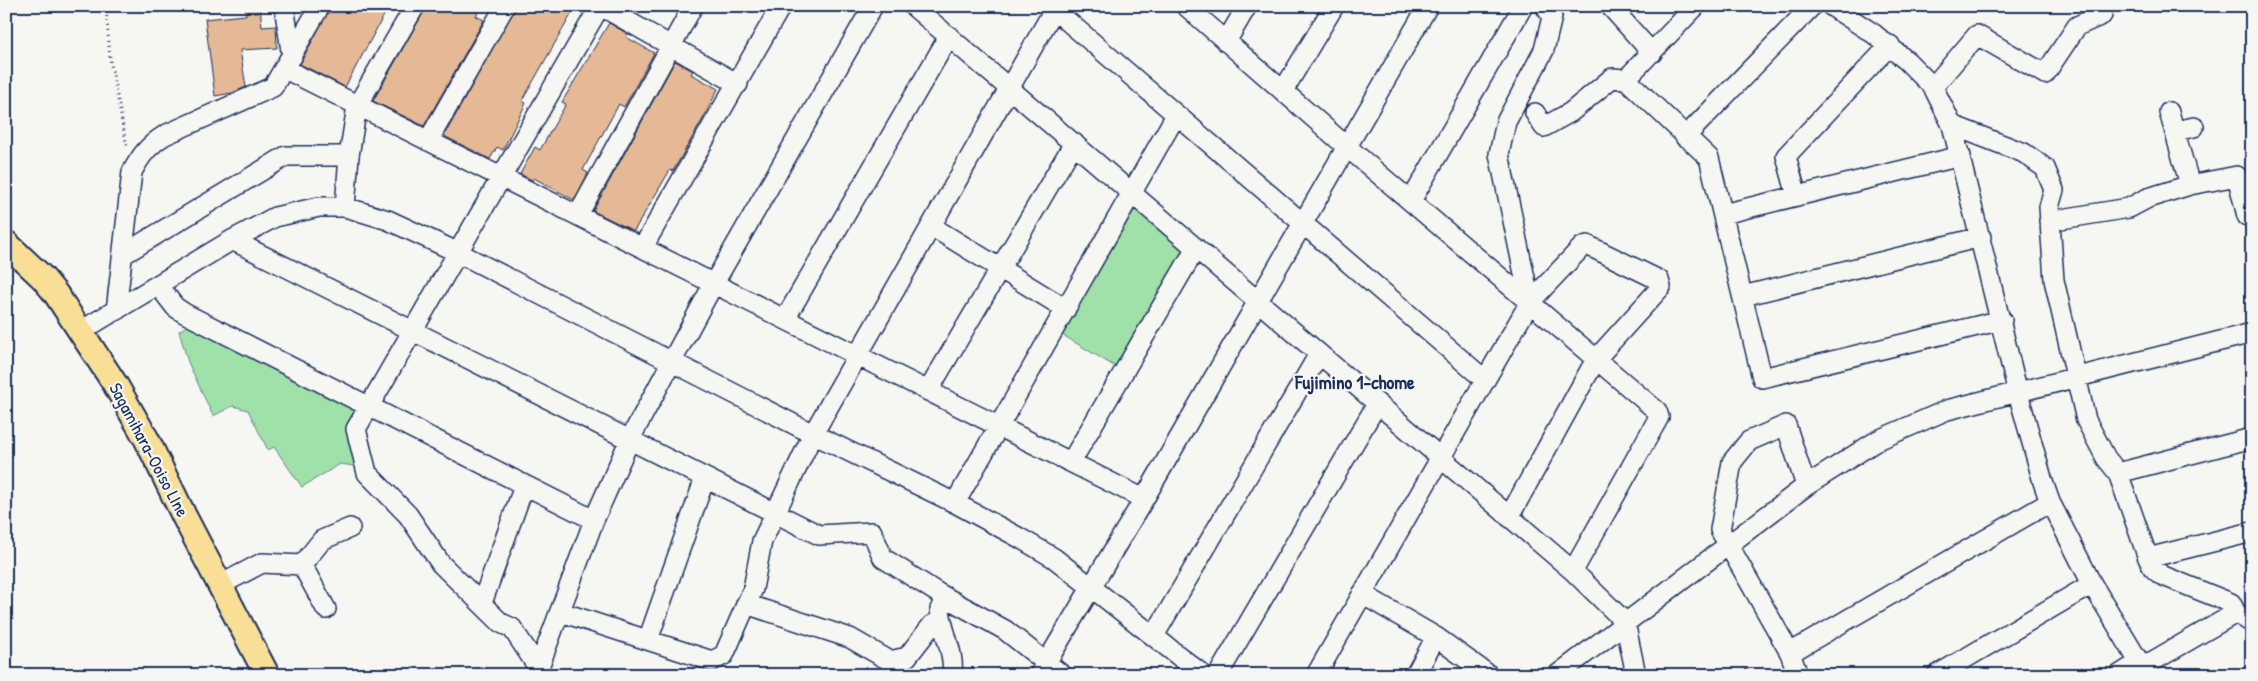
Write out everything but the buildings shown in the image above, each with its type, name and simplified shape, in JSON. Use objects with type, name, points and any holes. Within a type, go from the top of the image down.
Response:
[{"type":"main road","name":"Sagamihara-Ooiso LIne","points":[[6,243],[43,278],[81,331],[115,384],[147,440],[267,675]]},
{"type":"street","points":[[284,6],[288,63]]},
{"type":"street","points":[[116,311],[132,172],[140,156],[151,144],[165,135],[272,87],[288,63],[320,6]]},
{"type":"street","points":[[345,207],[349,156],[357,106],[415,6]]},
{"type":"street","points":[[428,141],[505,6]]},
{"type":"street","points":[[541,671],[512,628],[500,623],[482,602],[442,564],[408,515],[367,473],[356,429],[601,6],[738,84]]},
{"type":"street","points":[[578,215],[693,6]]},
{"type":"street","points":[[643,247],[781,6]]},
{"type":"street","points":[[541,671],[594,520],[630,439],[714,283],[873,6]]},
{"type":"street","points":[[913,6],[1573,571],[1625,622],[1635,670],[1634,675]]},
{"type":"street","points":[[1186,6],[1347,147],[1658,411],[1659,417],[1573,571]]},
{"type":"street","points":[[1226,42],[1247,6]]},
{"type":"street","points":[[1284,91],[1334,6]]},
{"type":"street","points":[[1043,669],[1144,499],[1428,6]]},
{"type":"street","points":[[1411,201],[1523,6]]},
{"type":"street","points":[[1530,302],[1499,154],[1506,122],[1544,50],[1552,17],[1545,6]]},
{"type":"street","points":[[1610,6],[1652,53]]},
{"type":"street","points":[[1626,79],[1696,6]]},
{"type":"street","points":[[1685,137],[1812,6]]},
{"type":"street","points":[[1831,6],[1890,45],[1933,87],[1952,125],[2002,320],[2018,394],[2050,502],[2092,584],[2144,670]]},
{"type":"street","points":[[561,612],[712,660],[724,655],[753,589],[762,541],[813,434],[1010,88],[1053,7],[1485,380]]},
{"type":"street","points":[[1933,87],[1981,30],[2045,74],[2071,44],[2077,26],[2102,15]]},
{"type":"street","points":[[785,319],[949,36]]},
{"type":"street","points":[[1797,196],[1786,156],[1890,45]]},
{"type":"street","points":[[288,63],[357,106],[643,247],[1144,499]]},
{"type":"street","points":[[1535,113],[1544,127],[1571,112],[1612,78],[1626,79],[1709,158],[1762,378],[2002,320]]},
{"type":"street","points":[[2169,112],[2190,186]]},
{"type":"street","points":[[956,503],[1176,115]]},
{"type":"street","points":[[1952,125],[2024,153],[2044,168],[2054,190],[2049,206],[2048,220],[2054,280],[2072,364],[2078,377],[2086,420],[2106,458],[2118,473],[2152,568],[2161,575],[2231,603],[2244,618],[2153,661],[2144,670]]},
{"type":"street","points":[[2175,131],[2194,127]]},
{"type":"street","points":[[928,391],[1074,143]]},
{"type":"street","points":[[124,254],[286,156],[349,156]]},
{"type":"street","points":[[1723,214],[1961,156]]},
{"type":"street","points":[[2048,220],[2129,208],[2148,198],[2190,186],[2238,176],[2247,216],[2252,215]]},
{"type":"street","points":[[81,331],[232,240],[275,217],[319,207],[345,207],[388,220],[459,253],[813,434],[956,503],[1054,558],[1203,675]]},
{"type":"street","points":[[931,226],[1066,309]]},
{"type":"street","points":[[1743,296],[1981,237]]},
{"type":"street","points":[[232,240],[819,535],[872,532],[883,558],[938,593],[1004,630],[1043,669],[1062,675]]},
{"type":"street","points":[[1316,675],[1530,302],[1582,247],[1587,245],[1658,280],[1661,287],[1596,359],[1509,517]]},
{"type":"street","points":[[1070,462],[1196,248]]},
{"type":"street","points":[[158,285],[175,307],[184,313],[594,520]]},
{"type":"street","points":[[1557,675],[1806,486],[1878,440],[1948,410],[2018,394],[2252,333]]},
{"type":"street","points":[[1154,636],[1319,354]]},
{"type":"street","points":[[1218,675],[1377,404]]},
{"type":"street","points":[[1795,674],[1790,653],[1720,530],[1732,462],[1749,441],[1786,425],[1806,486]]},
{"type":"street","points":[[2118,473],[2252,438]]},
{"type":"street","points":[[648,640],[705,478]]},
{"type":"street","points":[[482,602],[524,486]]},
{"type":"street","points":[[1790,653],[2050,502]]},
{"type":"street","points":[[302,565],[322,540],[350,528]]},
{"type":"street","points":[[2148,558],[2252,532]]},
{"type":"street","points":[[220,585],[262,563],[302,565]]},
{"type":"street","points":[[302,565],[326,609]]},
{"type":"street","points":[[1937,675],[2092,584]]},
{"type":"street","points":[[938,593],[941,621],[954,662],[952,675]]},
{"type":"street","points":[[1362,594],[1436,637],[1489,675]]},
{"type":"street","points":[[746,604],[850,638],[890,661],[907,658],[932,626],[941,621]]},
{"type":"street","points":[[1415,675],[1436,637]]},
{"type":"street","points":[[2119,675],[2130,668],[2144,670]]},
{"type":"path","points":[[106,6],[110,59],[132,172]]},
{"type":"green space","points":[[1136,207],[1183,245],[1185,251],[1119,369],[1061,334]]},
{"type":"green space","points":[[188,325],[360,410],[354,466],[340,464],[302,487],[274,447],[268,450],[248,410],[233,406],[213,416],[188,362],[179,331]]},
{"type":"district","name":"Fujimino 1-chome","points":[[1355,382]]}]
